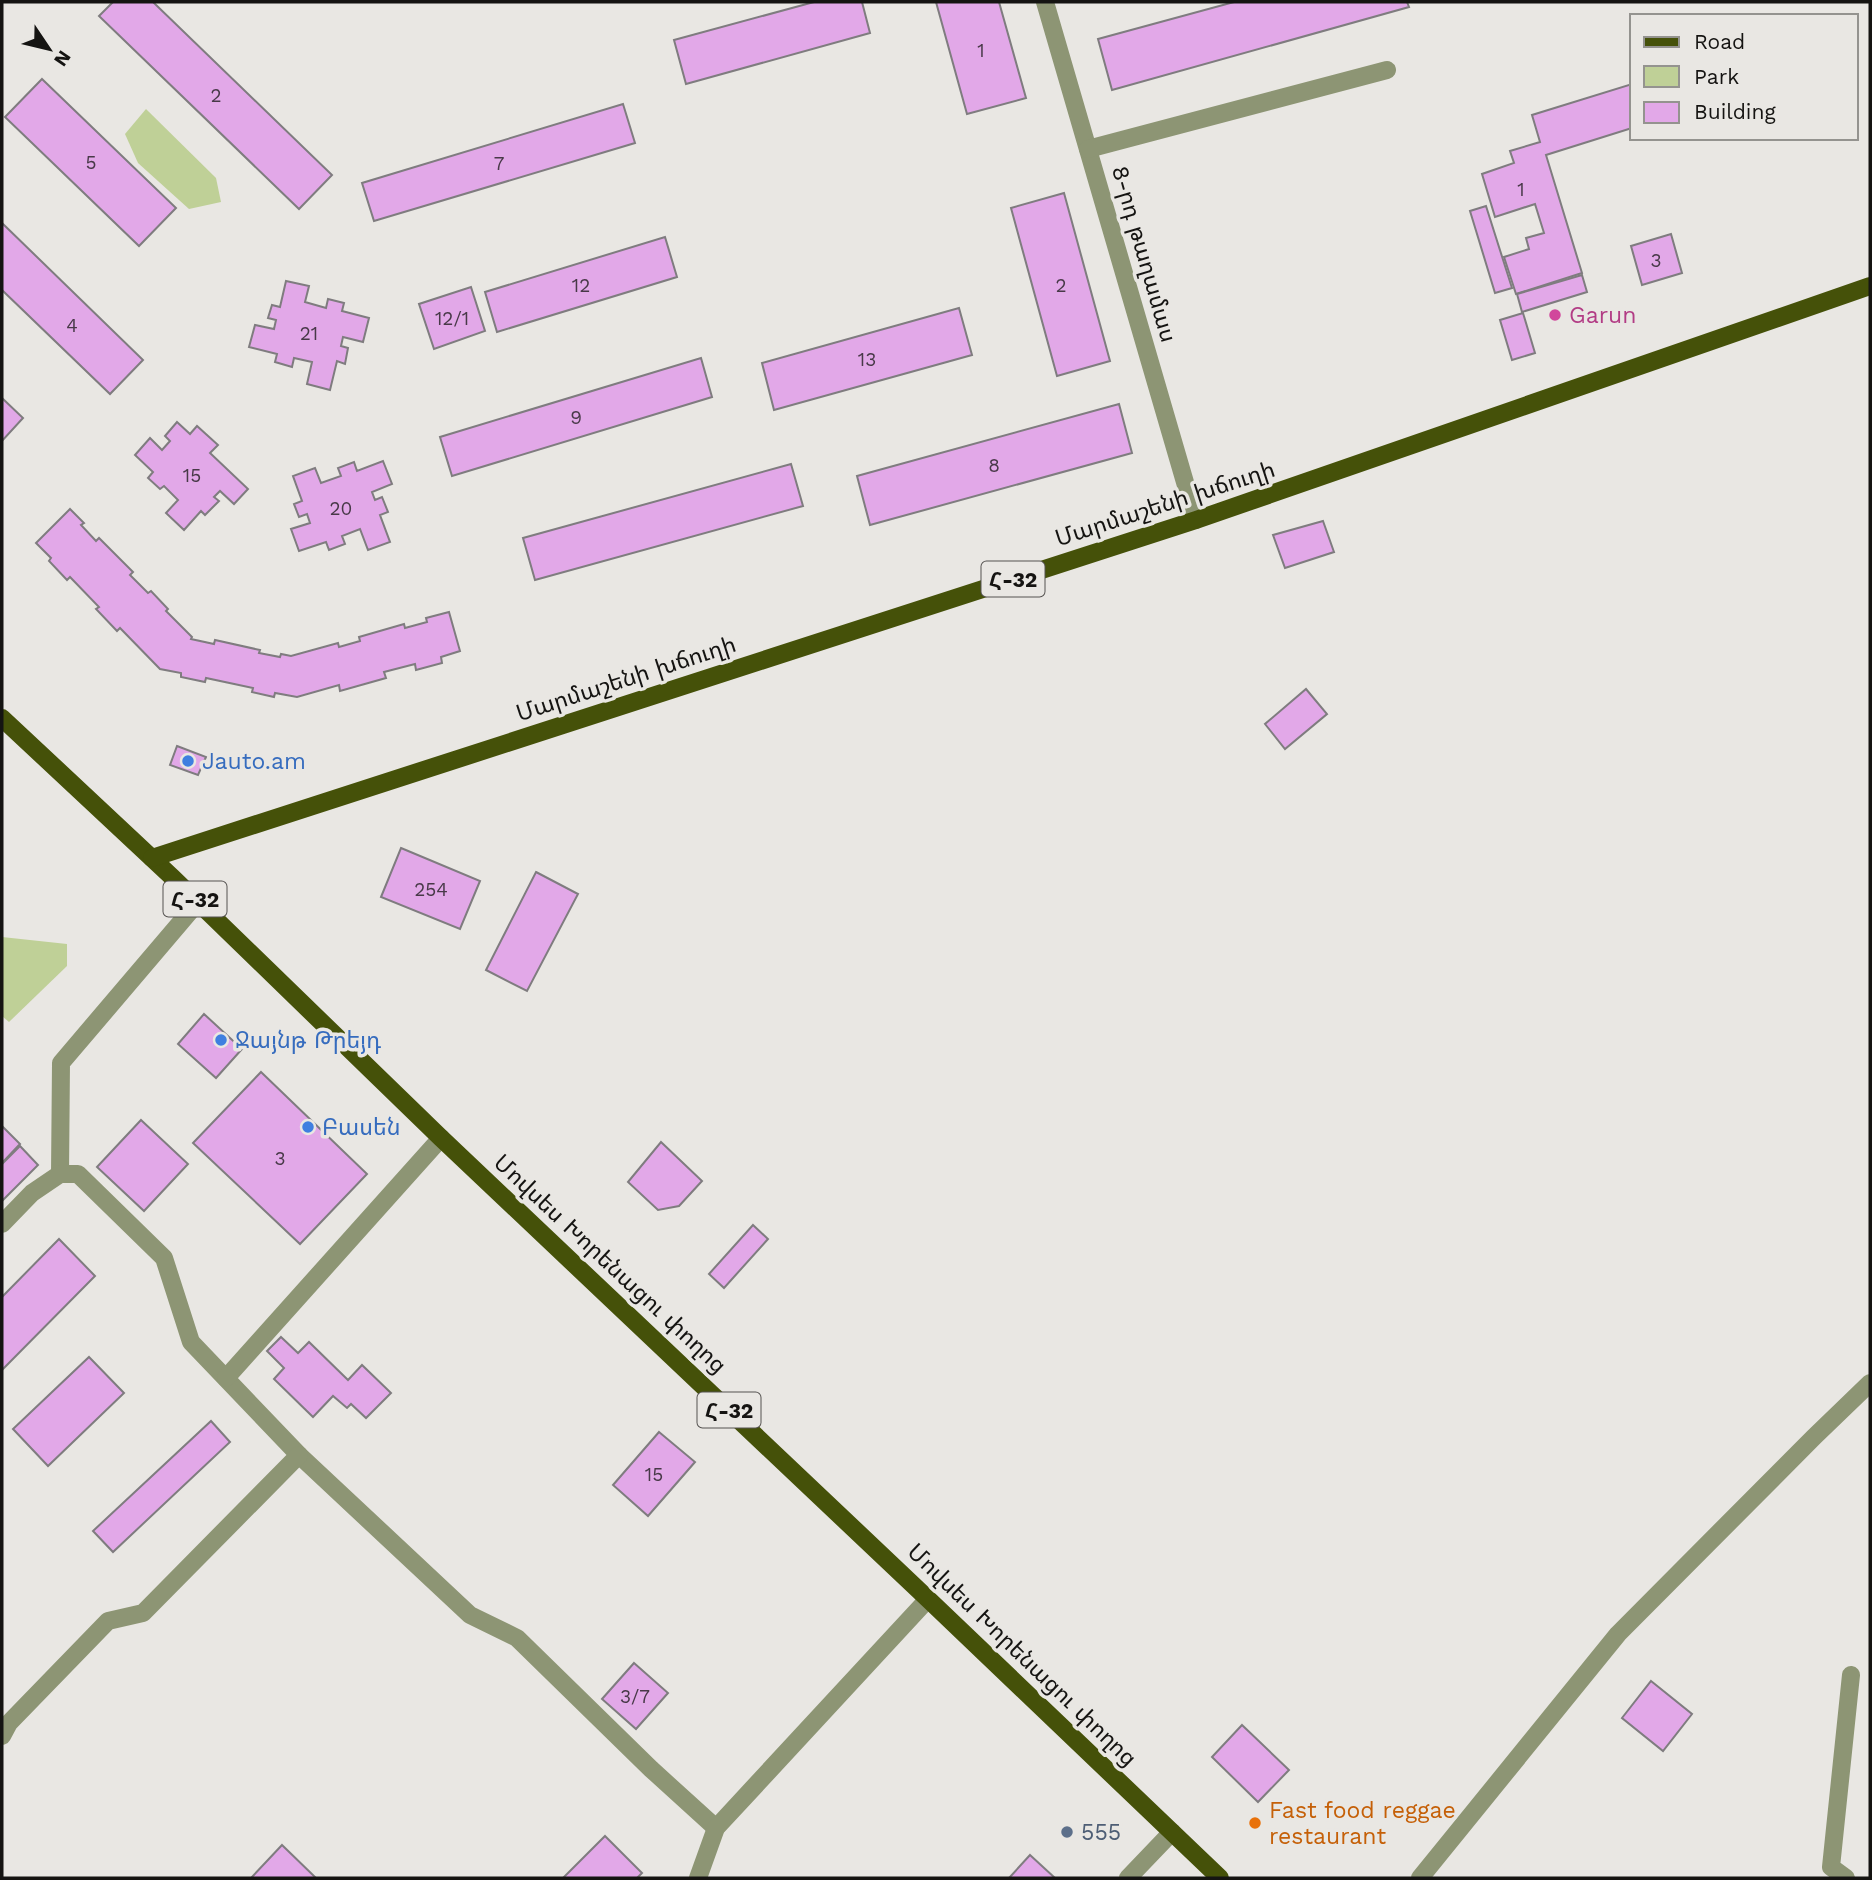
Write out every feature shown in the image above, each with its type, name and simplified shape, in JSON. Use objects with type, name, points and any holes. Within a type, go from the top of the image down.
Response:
[{"type":"main road","name":"Մարմաշենի խճուղի","points":[[152,858],[1196,520],[1870,286]]},
{"type":"main road","name":"Մովսես Խորենացու փողոց","points":[[2,718],[1220,1878]]},
{"type":"street","name":"8-րդ թաղամաս","points":[[1045,2],[1196,520]]},
{"type":"street","points":[[1088,149],[1387,70]]},
{"type":"street","points":[[60,1174],[61,1063],[198,902]]},
{"type":"street","points":[[226,1378],[441,1138]]},
{"type":"street","points":[[2,1224],[32,1193],[60,1174],[78,1174],[164,1258],[191,1342],[299,1455],[470,1615],[517,1638],[651,1769],[716,1828]]},
{"type":"street","points":[[1420,1878],[1618,1634],[1870,1383]]},
{"type":"street","points":[[2,1736],[9,1723],[108,1621],[144,1613],[299,1455]]},
{"type":"street","points":[[698,1878],[716,1828],[928,1599]]},
{"type":"street","points":[[1846,1878],[1830,1867],[1851,1675]]},
{"type":"street","points":[[1128,1878],[1171,1832]]},
{"type":"green space","points":[[146,109],[216,178],[221,202],[189,209],[138,163],[125,134]]},
{"type":"green space","points":[[2,937],[67,944],[67,966],[9,1022],[2,1016]]},
{"type":"building","points":[[113,2],[153,2],[332,175],[299,209],[99,16]]},
{"type":"building","points":[[814,2],[862,2],[870,33],[686,84],[674,40]]},
{"type":"building","points":[[936,2],[999,2],[1026,98],[967,114]]},
{"type":"building","points":[[1234,2],[1407,2],[1409,7],[1112,90],[1098,39]]},
{"type":"building","points":[[42,79],[176,208],[139,246],[5,117]]},
{"type":"building","points":[[1630,85],[1630,129],[1546,155],[1582,273],[1516,294],[1504,257],[1529,249],[1526,238],[1544,233],[1535,204],[1495,217],[1482,174],[1514,163],[1510,151],[1540,142],[1532,115]]},
{"type":"building","points":[[623,104],[635,143],[374,221],[362,183]]},
{"type":"building","points":[[1064,193],[1110,361],[1057,376],[1011,208]]},
{"type":"building","points":[[1486,206],[1512,288],[1495,293],[1470,211]]},
{"type":"building","points":[[2,223],[143,360],[110,394],[2,290]]},
{"type":"building","points":[[1671,234],[1682,273],[1642,285],[1631,246]]},
{"type":"building","points":[[665,237],[677,277],[497,332],[485,292]]},
{"type":"building","points":[[1582,275],[1587,292],[1522,312],[1517,294]]},
{"type":"building","points":[[286,281],[309,286],[305,302],[326,308],[328,299],[344,303],[342,311],[369,318],[363,342],[343,337],[341,346],[348,348],[345,364],[337,361],[330,390],[307,384],[312,362],[294,358],[292,367],[275,362],[277,354],[249,347],[255,325],[274,329],[276,320],[268,318],[272,305],[280,307]]},
{"type":"building","points":[[471,287],[485,331],[434,349],[419,304]]},
{"type":"building","points":[[959,308],[972,355],[774,410],[762,363]]},
{"type":"building","points":[[1523,313],[1535,353],[1512,360],[1500,320]]},
{"type":"building","points":[[701,358],[712,397],[452,476],[440,437]]},
{"type":"building","points":[[2,398],[23,418],[2,441]]},
{"type":"building","points":[[1119,404],[1132,453],[870,525],[857,476]]},
{"type":"building","points":[[177,422],[190,434],[197,426],[218,445],[210,453],[248,489],[234,504],[220,491],[214,497],[219,501],[205,515],[201,511],[184,530],[166,513],[178,500],[164,486],[160,489],[148,478],[153,472],[135,455],[150,438],[162,450],[170,441],[165,436]]},
{"type":"building","points":[[383,461],[392,484],[372,492],[375,500],[382,497],[388,512],[380,515],[390,542],[368,550],[360,529],[342,536],[345,544],[329,550],[326,542],[299,551],[291,529],[310,523],[307,514],[299,517],[294,504],[302,501],[293,476],[315,468],[321,483],[341,476],[338,468],[354,462],[357,471]]},
{"type":"building","points":[[791,464],[803,506],[535,580],[523,538]]},
{"type":"building","points":[[70,509],[96,541],[99,538],[133,572],[130,575],[168,609],[166,611],[191,639],[214,644],[215,640],[260,650],[259,653],[291,656],[338,643],[339,647],[360,641],[359,637],[404,624],[405,628],[427,622],[426,618],[449,612],[460,651],[441,657],[442,663],[416,670],[415,664],[384,672],[386,678],[340,691],[339,685],[297,697],[275,693],[274,697],[252,692],[253,688],[206,678],[205,682],[181,677],[181,673],[160,669],[120,628],[117,631],[96,609],[99,607],[70,577],[67,580],[36,543]]},
{"type":"building","points":[[1323,521],[1334,552],[1285,568],[1273,535]]},
{"type":"building","points":[[1306,689],[1327,714],[1285,749],[1265,724]]},
{"type":"building","name":"Jauto.am","points":[[177,746],[206,757],[198,775],[170,765]]},
{"type":"building","points":[[401,848],[480,881],[460,929],[381,897]]},
{"type":"building","points":[[536,872],[578,894],[527,991],[486,970]]},
{"type":"building","points":[[204,1014],[242,1049],[216,1078],[178,1044]]},
{"type":"building","points":[[261,1072],[367,1174],[300,1244],[193,1143]]},
{"type":"building","points":[[141,1120],[188,1164],[144,1211],[97,1167]]},
{"type":"building","points":[[2,1126],[20,1144],[2,1163]]},
{"type":"building","points":[[661,1142],[702,1181],[679,1206],[658,1210],[628,1182]]},
{"type":"building","points":[[20,1146],[38,1165],[2,1201],[2,1164]]},
{"type":"building","points":[[753,1225],[768,1239],[724,1288],[709,1274]]},
{"type":"building","points":[[59,1239],[95,1276],[2,1370],[2,1297]]},
{"type":"building","points":[[281,1337],[298,1353],[309,1342],[348,1380],[362,1365],[391,1393],[366,1418],[351,1404],[347,1408],[333,1396],[313,1417],[274,1379],[284,1368],[267,1351]]},
{"type":"building","points":[[89,1357],[124,1393],[48,1466],[13,1429]]},
{"type":"building","points":[[211,1421],[230,1442],[113,1552],[93,1531]]},
{"type":"building","points":[[659,1432],[695,1462],[648,1516],[613,1485]]},
{"type":"building","points":[[634,1663],[668,1693],[636,1729],[602,1699]]},
{"type":"building","points":[[1651,1681],[1692,1714],[1663,1751],[1622,1718]]},
{"type":"building","points":[[1242,1725],[1289,1770],[1258,1802],[1212,1757]]},
{"type":"building","points":[[605,1836],[642,1873],[637,1878],[563,1878]]},
{"type":"building","points":[[282,1845],[316,1878],[251,1878]]},
{"type":"building","points":[[1030,1855],[1055,1878],[1009,1878]]},
{"type":"place","name":"Garun","points":[[1555,315]]},
{"type":"place","name":"Jauto.am","points":[[188,761]]},
{"type":"place","name":"Ջայնթ Թրեյդ","points":[[221,1040]]},
{"type":"place","name":"Բասեն","points":[[308,1127]]},
{"type":"place","name":"Fast food reggae restaurant","points":[[1255,1823]]},
{"type":"place","name":"555","points":[[1067,1832]]}]
